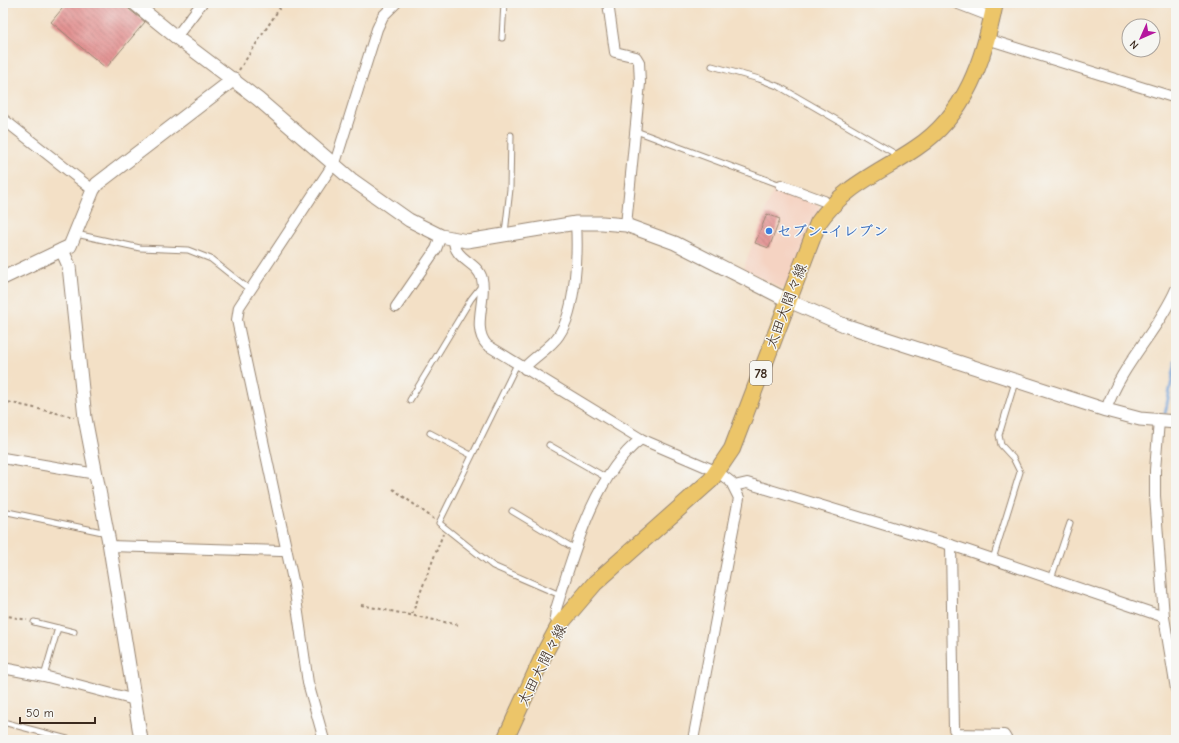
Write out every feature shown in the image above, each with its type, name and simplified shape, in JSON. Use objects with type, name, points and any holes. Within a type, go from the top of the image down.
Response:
[{"type":"main road","name":"太田大間々線","points":[[505,740],[546,650],[560,624],[595,583],[711,480],[718,472],[732,449],[818,223],[831,206],[855,186],[929,139],[945,124],[958,108],[979,65],[987,39],[993,10]]},
{"type":"street","points":[[134,3],[176,37],[236,76],[334,164],[377,198],[409,220],[441,236],[454,240],[481,240],[576,223],[626,225],[668,240],[789,301],[844,325],[1106,410],[1140,419],[1176,422]]},
{"type":"street","points":[[176,37],[202,3]]},
{"type":"street","points":[[324,740],[308,683],[286,550],[237,320],[239,307],[334,164],[377,29],[383,16],[396,3]]},
{"type":"street","points":[[608,3],[615,52],[636,57],[639,62],[640,83],[626,225]]},
{"type":"street","points":[[956,3],[993,10]]},
{"type":"street","points":[[987,39],[1176,98]]},
{"type":"street","points":[[3,277],[70,246],[93,190],[106,176],[236,76]]},
{"type":"street","points":[[3,120],[93,190]]},
{"type":"street","points":[[781,185],[831,206]]},
{"type":"street","points":[[521,366],[528,364],[558,336],[568,318],[572,301],[576,223]]},
{"type":"street","points":[[396,307],[436,249],[441,236]]},
{"type":"street","points":[[454,240],[457,252],[480,274],[482,285],[480,330],[483,341],[521,366],[641,439],[718,472],[734,486],[739,498],[693,740]]},
{"type":"street","points":[[62,250],[69,266],[85,418],[108,540],[141,740]]},
{"type":"street","points":[[1106,410],[1123,374],[1166,309],[1176,289]]},
{"type":"street","points":[[1159,421],[1155,470],[1155,496],[1164,617],[1176,689]]},
{"type":"street","points":[[560,624],[555,618],[555,615],[575,549],[611,470],[631,447],[641,439]]},
{"type":"street","points":[[3,458],[96,474]]},
{"type":"street","points":[[734,486],[747,483],[951,545],[1164,617]]},
{"type":"street","points":[[108,540],[281,551],[286,550]]},
{"type":"street","points":[[951,545],[954,730],[957,734],[1004,735],[1007,740]]},
{"type":"street","points":[[3,668],[44,676],[135,700]]},
{"type":"lane","points":[[502,38],[504,3]]},
{"type":"lane","points":[[712,66],[759,78],[780,87],[894,152],[900,157]]},
{"type":"lane","points":[[636,131],[781,185]]},
{"type":"lane","points":[[505,236],[510,189],[511,135]]},
{"type":"lane","points":[[76,234],[140,248],[188,250],[211,260],[250,290]]},
{"type":"lane","points":[[410,400],[471,299],[482,285]]},
{"type":"lane","points":[[521,366],[472,455],[439,523],[493,566],[560,595]]},
{"type":"lane","points":[[993,560],[1020,472],[1014,458],[1001,445],[999,435],[1016,381]]},
{"type":"lane","points":[[430,433],[472,455]]},
{"type":"lane","points":[[549,445],[607,478]]},
{"type":"lane","points":[[3,511],[108,540]]},
{"type":"lane","points":[[512,511],[575,549]]},
{"type":"lane","points":[[1051,579],[1070,523]]},
{"type":"lane","points":[[34,622],[74,632]]},
{"type":"lane","points":[[44,676],[58,628]]},
{"type":"lane","points":[[3,722],[71,740]]},
{"type":"path","points":[[236,76],[283,3]]},
{"type":"path","points":[[3,401],[85,418]]},
{"type":"path","points":[[393,489],[439,523]]},
{"type":"path","points":[[412,615],[445,527]]},
{"type":"path","points":[[361,605],[459,625]]},
{"type":"path","points":[[3,615],[34,622]]},
{"type":"shaded area","points":[[774,188],[818,204],[820,210],[788,286],[783,289],[743,269]]},
{"type":"building","points":[[67,3],[126,3],[129,9],[145,22],[106,68],[51,22]]},
{"type":"building","points":[[767,214],[780,219],[769,248],[755,243]]},
{"type":"waterway","points":[[1165,413],[1176,361]]},
{"type":"place","name":"セブン-イレブン","points":[[769,231]]}]
